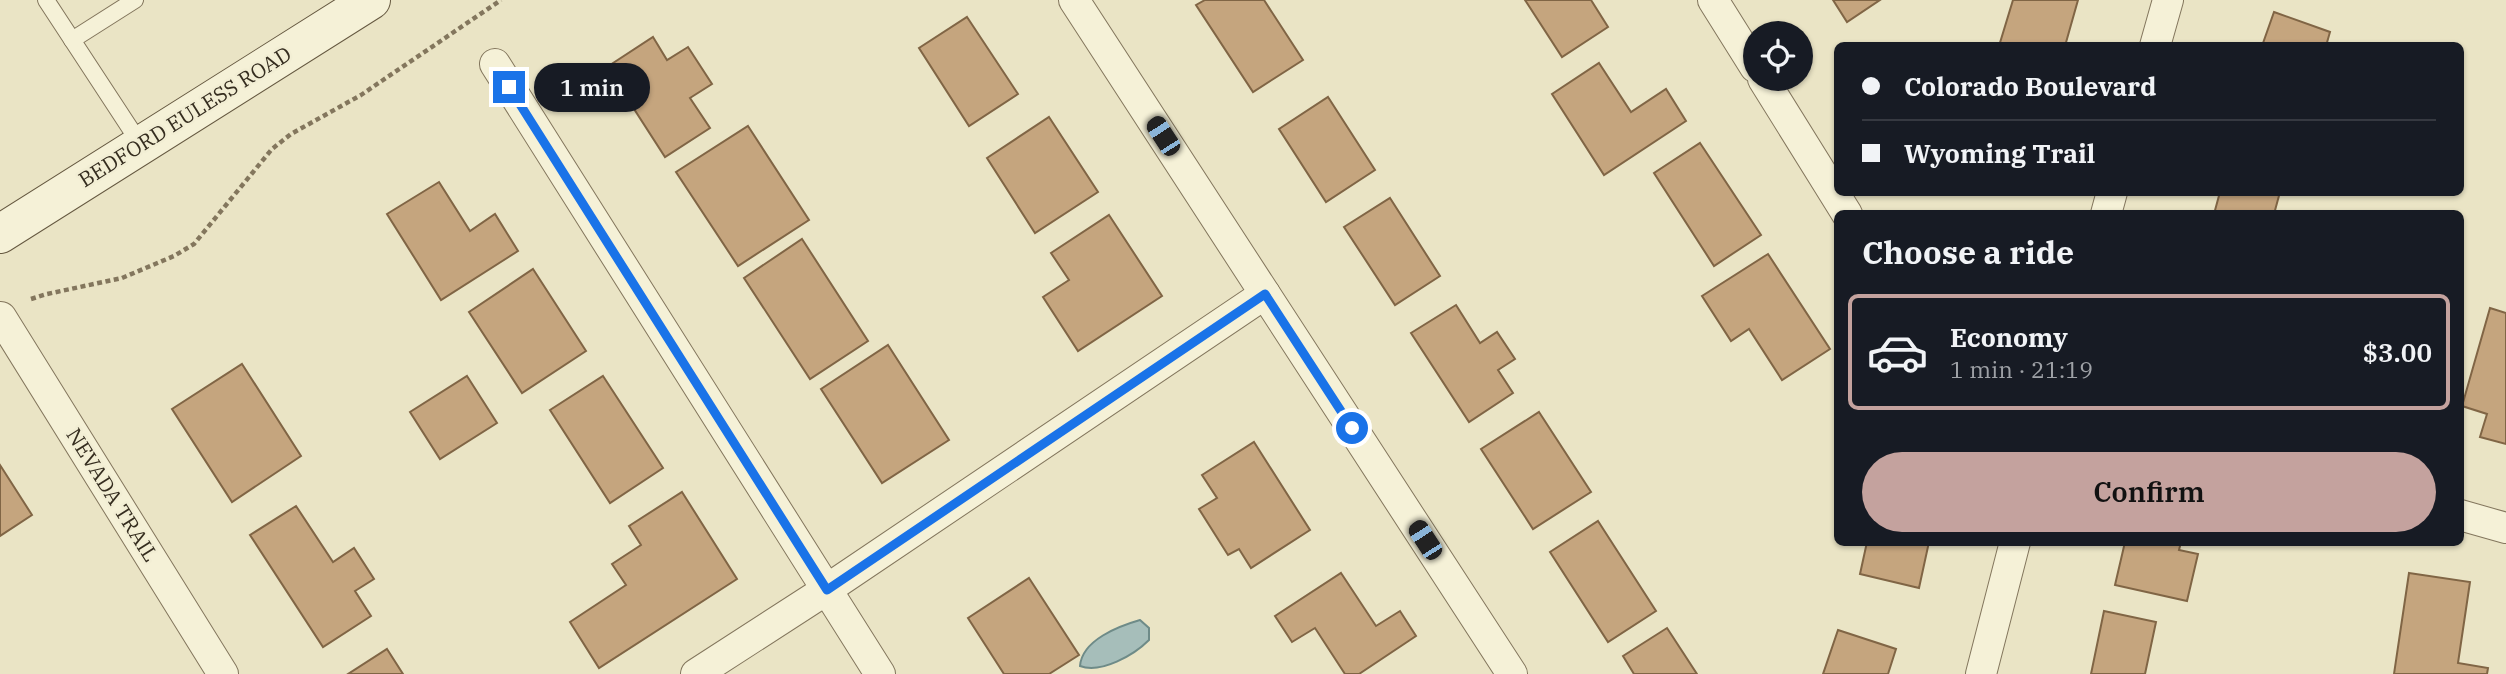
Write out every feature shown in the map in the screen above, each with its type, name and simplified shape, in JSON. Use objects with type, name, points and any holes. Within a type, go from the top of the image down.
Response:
[{"type":"main road","name":"BEDFORD EULESS ROAD","points":[[0,234],[370,0]]},
{"type":"street","points":[[1074,0],[1512,674]]},
{"type":"street","points":[[1713,0],[1743,48]]},
{"type":"street","points":[[2156,42],[2168,0]]},
{"type":"street","points":[[495,64],[880,674]]},
{"type":"street","points":[[1770,91],[1834,193]]},
{"type":"street","points":[[696,674],[827,590],[1265,294]]},
{"type":"street","name":"NEVADA TRAIL","points":[[1,317],[223,674]]},
{"type":"street","points":[[2464,516],[2506,528]]},
{"type":"street","points":[[1981,674],[2014,546]]},
{"type":"lane","points":[[46,0],[141,145]]},
{"type":"lane","points":[[72,40],[135,0]]},
{"type":"path","points":[[1,317],[27,301],[47,293],[103,283],[147,269],[194,244],[272,149],[291,134],[361,95],[501,0]]},
{"type":"water","points":[[1140,620],[1149,628],[1149,640],[1143,646],[1117,662],[1098,667],[1080,666],[1082,657],[1094,642],[1112,630]]},
{"type":"building","points":[[1205,0],[1264,0],[1303,60],[1253,92],[1196,5]]},
{"type":"building","points":[[1525,0],[1591,0],[1608,27],[1562,57]]},
{"type":"building","points":[[1833,0],[1880,0],[1847,22]]},
{"type":"building","points":[[2013,0],[2078,0],[2066,42],[2000,42]]},
{"type":"building","points":[[2274,12],[2330,32],[2327,42],[2263,42]]},
{"type":"building","points":[[967,17],[1018,94],[969,126],[919,48]]},
{"type":"building","points":[[653,37],[667,60],[688,47],[712,84],[690,98],[710,128],[665,157],[607,67]]},
{"type":"building","points":[[1599,63],[1631,112],[1666,89],[1686,121],[1604,175],[1552,94]]},
{"type":"building","points":[[1328,97],[1375,170],[1326,202],[1279,129]]},
{"type":"building","points":[[1049,117],[1098,192],[1035,233],[987,158]]},
{"type":"building","points":[[748,126],[809,220],[738,266],[676,172]]},
{"type":"building","points":[[1700,143],[1761,235],[1714,266],[1654,173]]},
{"type":"building","points":[[439,182],[470,231],[495,214],[518,251],[441,300],[387,214]]},
{"type":"building","points":[[2219,196],[2279,196],[2275,210],[2215,210]]},
{"type":"building","points":[[1390,198],[1440,276],[1395,305],[1344,227]]},
{"type":"building","points":[[1109,215],[1162,296],[1078,351],[1043,297],[1069,280],[1051,253]]},
{"type":"building","points":[[802,239],[868,341],[810,379],[744,278]]},
{"type":"building","points":[[1768,254],[1830,349],[1782,380],[1749,329],[1731,341],[1702,296]]},
{"type":"building","points":[[533,269],[586,351],[522,393],[469,312]]},
{"type":"building","points":[[1456,305],[1480,343],[1497,332],[1515,359],[1498,370],[1513,393],[1469,422],[1411,333]]},
{"type":"building","points":[[2490,308],[2506,313],[2506,444],[2480,437],[2487,414],[2464,407]]},
{"type":"building","points":[[888,345],[949,440],[882,483],[821,389]]},
{"type":"building","points":[[242,364],[301,456],[232,502],[172,409]]},
{"type":"building","points":[[467,376],[497,423],[440,459],[410,412]]},
{"type":"building","points":[[603,376],[663,468],[610,503],[550,410]]},
{"type":"building","points":[[1539,412],[1591,492],[1533,529],[1481,449]]},
{"type":"building","points":[[1254,442],[1310,530],[1251,568],[1239,549],[1228,555],[1199,509],[1217,498],[1202,475]]},
{"type":"building","points":[[0,465],[32,515],[0,536]]},
{"type":"building","points":[[682,492],[737,579],[599,668],[570,622],[626,585],[612,564],[641,545],[629,526]]},
{"type":"building","points":[[296,506],[333,562],[354,548],[374,579],[355,591],[371,616],[323,647],[250,535]]},
{"type":"building","points":[[1598,521],[1656,611],[1608,642],[1550,552]]},
{"type":"building","points":[[1866,546],[1928,546],[1919,588],[1860,574]]},
{"type":"building","points":[[2124,546],[2180,546],[2179,550],[2198,554],[2187,601],[2115,585]]},
{"type":"building","points":[[1341,573],[1376,626],[1400,611],[1416,636],[1359,674],[1345,674],[1315,628],[1292,642],[1275,616]]},
{"type":"building","points":[[2409,573],[2470,582],[2458,663],[2488,668],[2487,674],[2394,674]]},
{"type":"building","points":[[1029,578],[1079,655],[1049,674],[1004,674],[968,618]]},
{"type":"building","points":[[2104,611],[2156,622],[2145,674],[2091,674]]},
{"type":"building","points":[[1667,628],[1697,674],[1634,674],[1623,656]]},
{"type":"building","points":[[1838,630],[1896,649],[1888,674],[1823,674]]},
{"type":"building","points":[[387,649],[403,674],[348,674]]},
{"type":"route","points":[[509,87],[827,590],[1265,294],[1352,428]]}]
